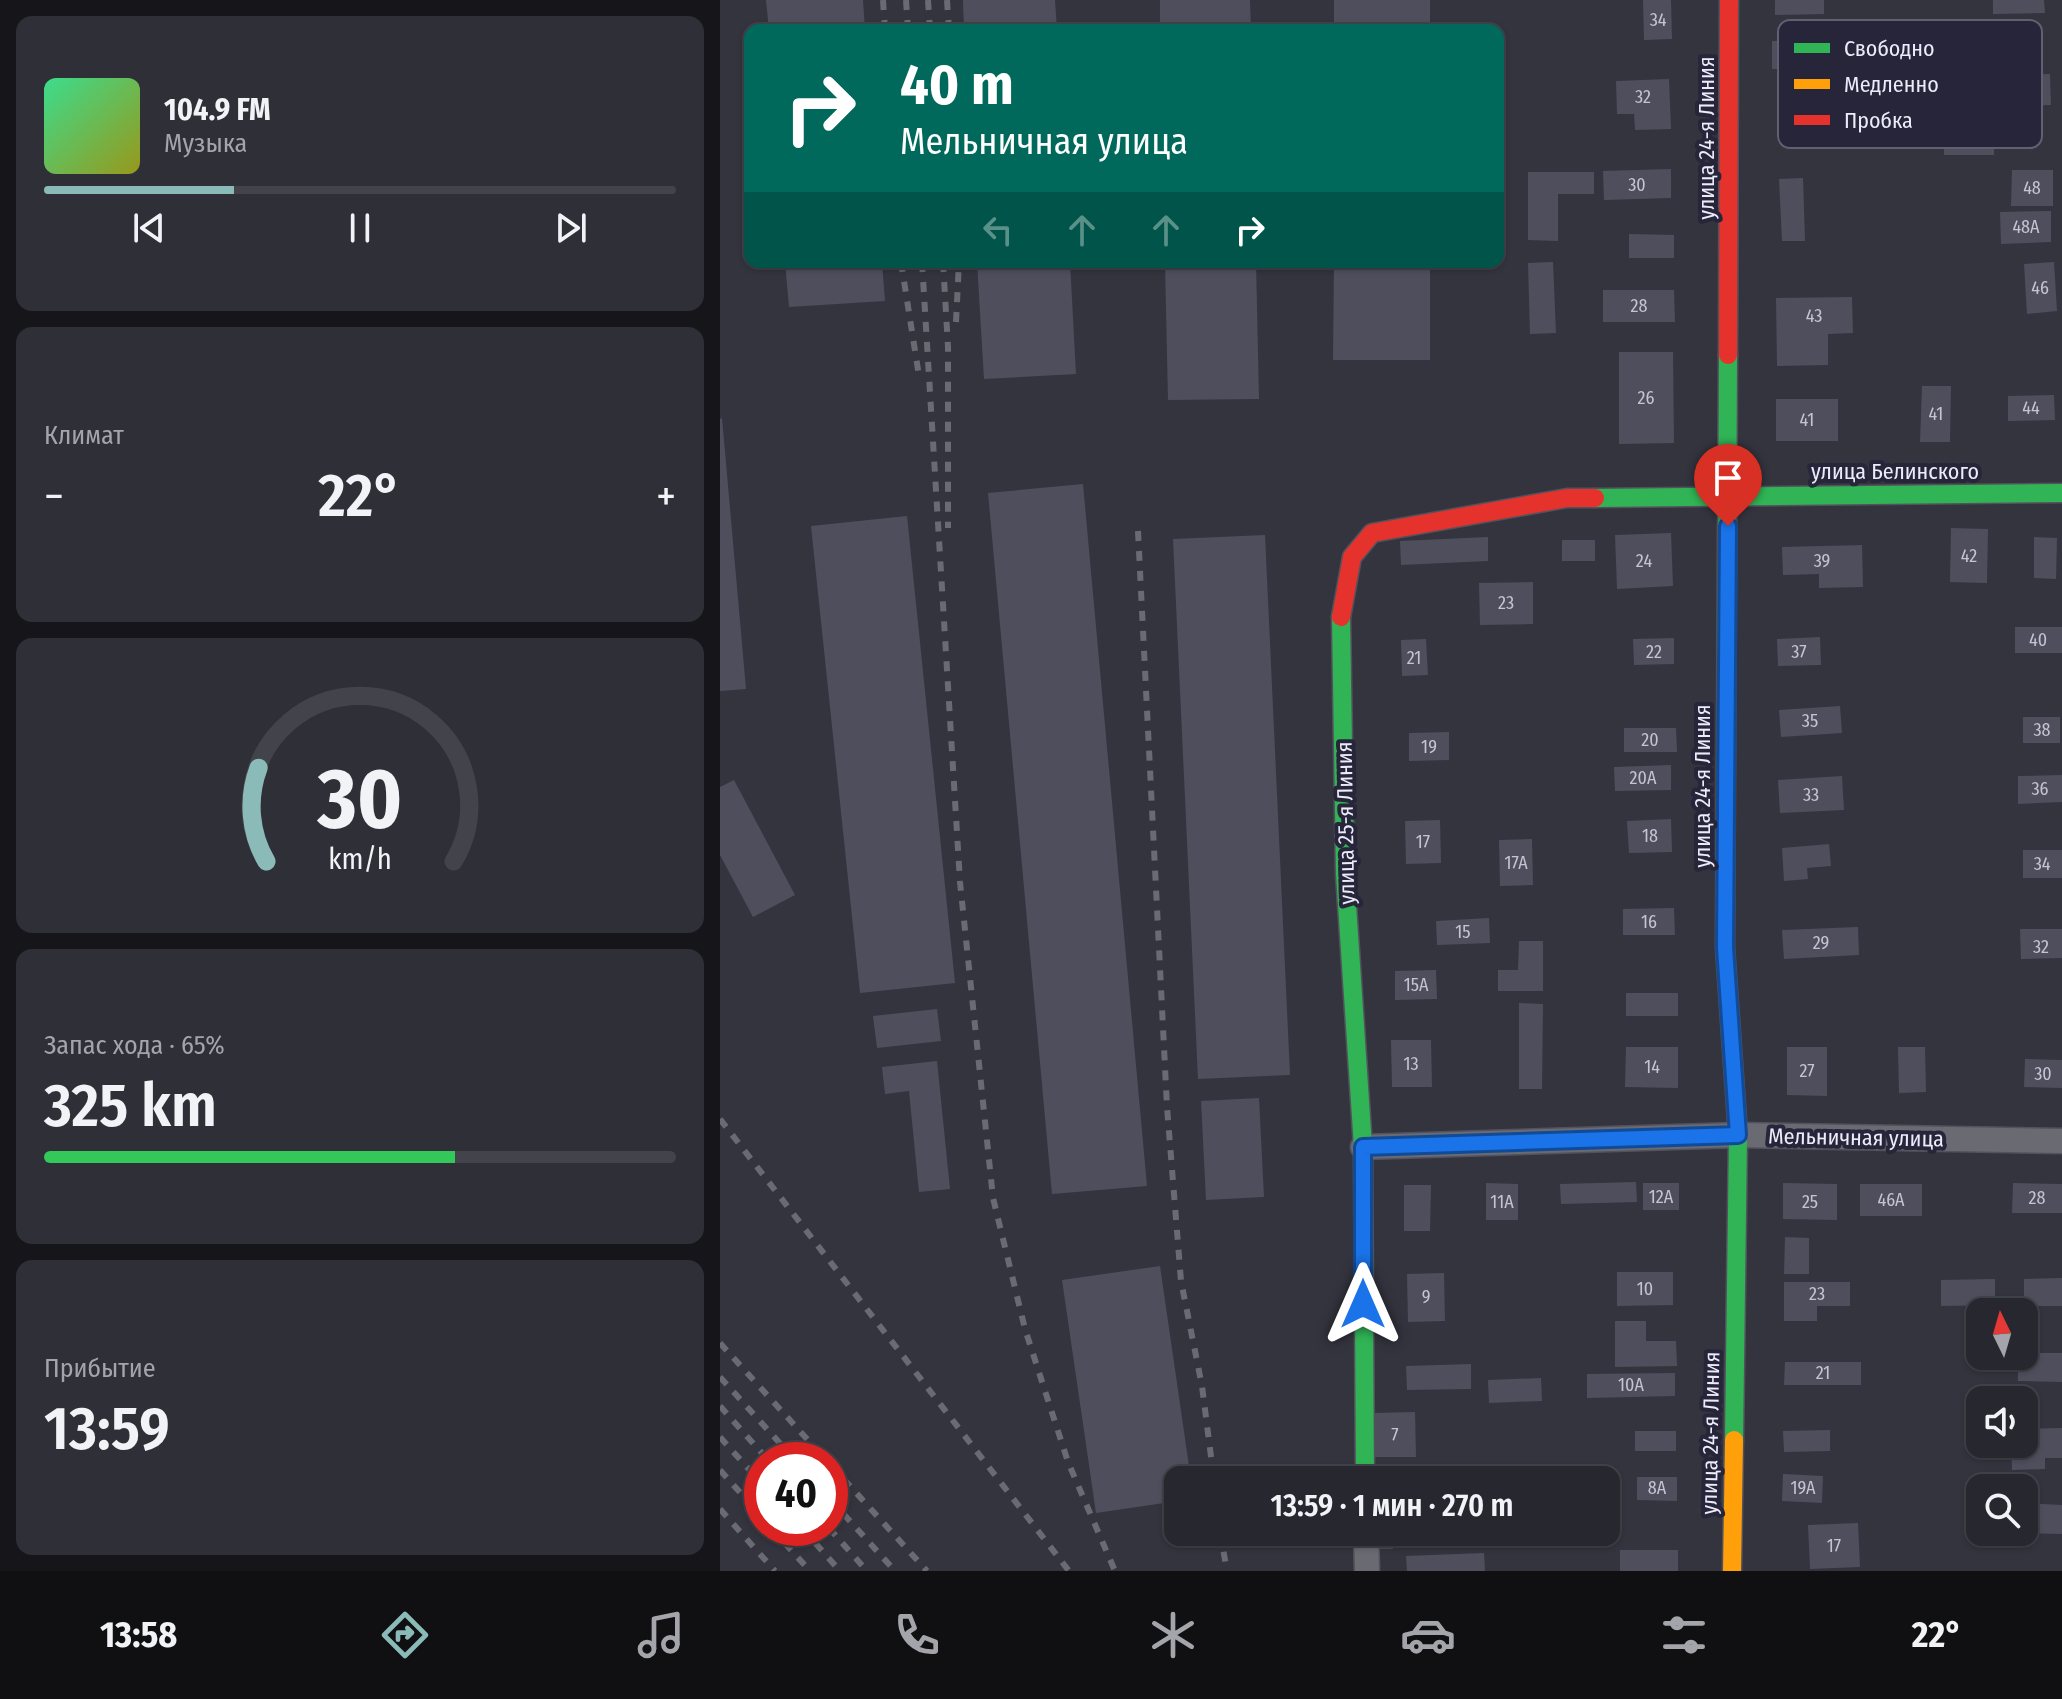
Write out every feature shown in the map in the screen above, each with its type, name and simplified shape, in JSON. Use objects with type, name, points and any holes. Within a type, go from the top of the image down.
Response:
[{"type":"street","name":"улица 24-я Линия","points":[[1729,0],[1725,948],[1738,1135],[1732,1571]]},
{"type":"street","name":"улица Белинского","points":[[1728,496],[2062,493]]},
{"type":"street","name":"улица 25-я Линия","points":[[1365,1466],[1363,1147],[1345,874],[1341,611],[1352,557],[1372,533],[1393,527],[1567,498],[1728,496]]},
{"type":"street","name":"Мельничная улица","points":[[1363,1147],[1738,1135],[2062,1141]]},
{"type":"street","points":[[1366,1546],[1367,1571]]},
{"type":"building","points":[[766,0],[863,0],[865,24],[768,24]]},
{"type":"building","points":[[963,0],[1055,0],[1057,24],[964,24]]},
{"type":"building","points":[[1160,0],[1250,0],[1251,24],[1160,24]]},
{"type":"building","points":[[1334,0],[1430,0],[1430,24],[1334,24]]},
{"type":"building","points":[[1643,0],[1671,0],[1672,39],[1644,40]]},
{"type":"building","points":[[1775,0],[1824,0],[1824,14],[1775,15]]},
{"type":"building","points":[[1993,0],[2044,0],[2045,13],[1993,14]]},
{"type":"building","points":[[1772,41],[1778,41],[1778,69],[1772,69]]},
{"type":"building","points":[[2042,74],[2050,74],[2051,105],[2042,105]]},
{"type":"building","points":[[1669,79],[1671,129],[1635,130],[1634,114],[1617,114],[1616,81]]},
{"type":"building","points":[[1944,148],[1994,148],[1994,155],[1944,155]]},
{"type":"building","points":[[1671,169],[1671,198],[1604,200],[1603,171]]},
{"type":"building","points":[[2012,170],[2053,170],[2053,206],[2011,206]]},
{"type":"building","points":[[1528,172],[1594,172],[1594,194],[1558,194],[1558,241],[1528,240]]},
{"type":"building","points":[[1803,178],[1805,241],[1782,241],[1779,179]]},
{"type":"building","points":[[2051,211],[2051,242],[2001,244],[2000,212]]},
{"type":"building","points":[[1629,234],[1674,235],[1674,258],[1629,258]]},
{"type":"building","points":[[1553,262],[1556,333],[1530,334],[1528,263]]},
{"type":"building","points":[[2054,262],[2057,311],[2027,314],[2024,264]]},
{"type":"building","points":[[786,268],[882,268],[885,301],[789,307]]},
{"type":"building","points":[[977,268],[1070,268],[1076,374],[984,379]]},
{"type":"building","points":[[1165,268],[1256,268],[1259,399],[1168,400]]},
{"type":"building","points":[[1334,268],[1430,268],[1430,360],[1333,360]]},
{"type":"building","points":[[1603,290],[1674,290],[1675,322],[1603,322]]},
{"type":"building","points":[[1852,297],[1853,333],[1828,334],[1828,365],[1777,366],[1776,298]]},
{"type":"building","points":[[1619,352],[1673,352],[1674,443],[1619,444]]},
{"type":"building","points":[[1922,386],[1951,386],[1950,442],[1920,442]]},
{"type":"building","points":[[2054,395],[2055,420],[2008,421],[2008,396]]},
{"type":"building","points":[[1776,399],[1838,399],[1838,441],[1776,441]]},
{"type":"building","points":[[720,419],[746,689],[720,691]]},
{"type":"building","points":[[1083,484],[1147,1186],[1052,1194],[988,493]]},
{"type":"building","points":[[907,516],[955,983],[860,993],[811,526]]},
{"type":"building","points":[[1951,528],[1988,529],[1987,583],[1950,582]]},
{"type":"building","points":[[1671,533],[1673,586],[1617,589],[1615,535]]},
{"type":"building","points":[[1265,535],[1290,1075],[1198,1079],[1173,539]]},
{"type":"building","points":[[1488,537],[1488,561],[1401,565],[1400,541]]},
{"type":"building","points":[[2034,537],[2057,538],[2056,579],[2034,578]]},
{"type":"building","points":[[1562,540],[1595,540],[1595,561],[1562,561]]},
{"type":"building","points":[[1862,545],[1863,587],[1819,588],[1819,574],[1783,575],[1782,547]]},
{"type":"building","points":[[1533,582],[1533,624],[1480,625],[1479,583]]},
{"type":"building","points":[[2015,627],[2062,627],[2062,653],[2015,653]]},
{"type":"building","points":[[1820,637],[1821,665],[1778,666],[1777,639]]},
{"type":"building","points":[[1674,638],[1674,664],[1634,665],[1633,639]]},
{"type":"building","points":[[1426,639],[1428,675],[1402,676],[1401,640]]},
{"type":"building","points":[[1840,706],[1842,733],[1781,737],[1779,710]]},
{"type":"building","points":[[2023,717],[2060,717],[2060,743],[2023,743]]},
{"type":"building","points":[[1624,728],[1676,728],[1677,752],[1624,752]]},
{"type":"building","points":[[1449,732],[1449,760],[1409,761],[1409,733]]},
{"type":"building","points":[[1671,765],[1671,790],[1615,791],[1614,767]]},
{"type":"building","points":[[2062,775],[2062,802],[2018,804],[2018,776]]},
{"type":"building","points":[[1842,776],[1844,810],[1780,813],[1778,780]]},
{"type":"building","points":[[734,780],[795,895],[753,917],[720,855],[720,787]]},
{"type":"building","points":[[1671,819],[1672,852],[1629,853],[1627,821]]},
{"type":"building","points":[[1440,820],[1441,863],[1406,864],[1405,821]]},
{"type":"building","points":[[1532,839],[1533,885],[1500,886],[1499,840]]},
{"type":"building","points":[[1829,844],[1831,866],[1807,868],[1808,879],[1784,881],[1782,848]]},
{"type":"building","points":[[2023,850],[2062,850],[2062,878],[2023,878]]},
{"type":"building","points":[[1674,908],[1675,935],[1623,935],[1623,909]]},
{"type":"building","points":[[1489,918],[1490,943],[1437,945],[1436,921]]},
{"type":"building","points":[[1858,927],[1859,955],[1784,959],[1782,930]]},
{"type":"building","points":[[2020,929],[2062,929],[2062,958],[2021,959]]},
{"type":"building","points":[[1519,941],[1543,941],[1543,991],[1498,991],[1498,970],[1518,970]]},
{"type":"building","points":[[1436,970],[1437,999],[1395,1000],[1395,971]]},
{"type":"building","points":[[1626,993],[1678,993],[1678,1016],[1626,1016]]},
{"type":"building","points":[[1519,1003],[1543,1004],[1542,1089],[1519,1089]]},
{"type":"building","points":[[937,1009],[941,1041],[877,1048],[873,1016]]},
{"type":"building","points":[[1391,1040],[1431,1040],[1432,1087],[1392,1087]]},
{"type":"building","points":[[1626,1047],[1678,1047],[1678,1088],[1625,1087]]},
{"type":"building","points":[[1787,1047],[1827,1047],[1827,1096],[1787,1095]]},
{"type":"building","points":[[1898,1047],[1925,1047],[1926,1092],[1899,1093]]},
{"type":"building","points":[[2025,1059],[2062,1060],[2062,1088],[2024,1087]]},
{"type":"building","points":[[937,1061],[950,1189],[919,1192],[909,1091],[885,1094],[882,1067]]},
{"type":"building","points":[[1259,1098],[1264,1197],[1206,1200],[1201,1101]]},
{"type":"building","points":[[1636,1182],[1637,1202],[1561,1204],[1560,1184]]},
{"type":"building","points":[[1486,1183],[1518,1184],[1518,1220],[1486,1220]]},
{"type":"building","points":[[1643,1183],[1679,1183],[1679,1210],[1643,1210]]},
{"type":"building","points":[[1783,1183],[1837,1184],[1837,1220],[1783,1219]]},
{"type":"building","points":[[2013,1183],[2062,1184],[2062,1213],[2012,1213]]},
{"type":"building","points":[[1860,1184],[1922,1184],[1922,1216],[1860,1216]]},
{"type":"building","points":[[1404,1185],[1431,1185],[1430,1231],[1404,1231]]},
{"type":"building","points":[[1785,1237],[1809,1238],[1809,1274],[1784,1274]]},
{"type":"building","points":[[1160,1266],[1189,1466],[1164,1466],[1164,1503],[1096,1513],[1062,1280]]},
{"type":"building","points":[[1617,1272],[1673,1272],[1673,1305],[1617,1306]]},
{"type":"building","points":[[1444,1273],[1445,1321],[1408,1322],[1407,1274]]},
{"type":"building","points":[[2062,1278],[2062,1306],[2038,1306],[2038,1298],[2024,1298],[2024,1279]]},
{"type":"building","points":[[1995,1279],[1995,1298],[1966,1298],[1966,1306],[1941,1306],[1941,1280]]},
{"type":"building","points":[[1784,1282],[1850,1282],[1850,1306],[1817,1306],[1817,1321],[1784,1321]]},
{"type":"building","points":[[1615,1321],[1646,1321],[1646,1341],[1676,1341],[1677,1366],[1615,1367]]},
{"type":"building","points":[[2038,1353],[2062,1353],[2062,1382],[2018,1381],[2018,1370],[2038,1370]]},
{"type":"building","points":[[1785,1362],[1861,1362],[1861,1385],[1784,1385]]},
{"type":"building","points":[[1471,1364],[1471,1389],[1407,1390],[1406,1366]]},
{"type":"building","points":[[1675,1373],[1675,1396],[1587,1398],[1587,1374]]},
{"type":"building","points":[[1541,1378],[1542,1401],[1489,1403],[1488,1380]]},
{"type":"building","points":[[1415,1412],[1416,1457],[1375,1457],[1375,1413]]},
{"type":"building","points":[[2062,1428],[2062,1458],[2045,1458],[2045,1469],[2012,1470],[2012,1458],[2038,1458],[2038,1429]]},
{"type":"building","points":[[1830,1430],[1830,1451],[1784,1452],[1783,1431]]},
{"type":"building","points":[[1635,1431],[1676,1431],[1676,1451],[1635,1451]]},
{"type":"building","points":[[1484,1464],[1484,1466],[1441,1466]]},
{"type":"building","points":[[1783,1474],[1823,1476],[1822,1503],[1782,1501]]},
{"type":"building","points":[[1637,1477],[1677,1477],[1677,1501],[1637,1500]]},
{"type":"building","points":[[2038,1504],[2062,1505],[2062,1534],[2038,1533]]},
{"type":"building","points":[[1858,1523],[1860,1567],[1810,1569],[1808,1525]]},
{"type":"building","points":[[1370,1546],[1393,1546],[1393,1549],[1370,1549]]},
{"type":"building","points":[[1620,1550],[1678,1550],[1678,1571],[1620,1571]]},
{"type":"building","points":[[1484,1553],[1485,1571],[1407,1571],[1406,1556]]},
{"type":"railway","points":[[883,0],[885,24]]},
{"type":"railway","points":[[906,0],[908,24]]},
{"type":"railway","points":[[928,0],[930,24]]},
{"type":"railway","points":[[947,0],[949,24]]},
{"type":"railway","points":[[902,268],[919,376]]},
{"type":"railway","points":[[922,268],[960,882],[993,1198],[1025,1329],[1068,1462],[1115,1571]]},
{"type":"railway","points":[[943,268],[948,347],[948,528]]},
{"type":"railway","points":[[956,322],[959,268]]},
{"type":"railway","points":[[1138,531],[1167,1107],[1181,1281],[1202,1386],[1212,1466]]},
{"type":"railway","points":[[720,1119],[1069,1571]]},
{"type":"railway","points":[[720,1343],[810,1442]]},
{"type":"railway","points":[[720,1377],[779,1442]]},
{"type":"railway","points":[[720,1406],[752,1442]]},
{"type":"railway","points":[[720,1437],[744,1464]]},
{"type":"railway","points":[[720,1470],[744,1497]]},
{"type":"railway","points":[[848,1484],[927,1571]]},
{"type":"railway","points":[[720,1509],[775,1571]]},
{"type":"railway","points":[[848,1519],[895,1571]]},
{"type":"railway","points":[[787,1546],[810,1571]]},
{"type":"railway","points":[[818,1546],[840,1571]]},
{"type":"railway","points":[[845,1546],[867,1571]]},
{"type":"railway","points":[[1223,1546],[1227,1571]]},
{"type":"traffic: fast","points":[[1728,355],[1725,948],[1738,1135],[1734,1440]]},
{"type":"traffic: fast","points":[[1595,498],[2062,493]]},
{"type":"traffic: fast","points":[[1341,617],[1345,874],[1363,1147],[1365,1466]]},
{"type":"traffic: slow","points":[[1732,1571],[1734,1440]]},
{"type":"traffic: jam","points":[[1728,355],[1729,0]]},
{"type":"traffic: jam","points":[[1341,617],[1352,557],[1372,533],[1567,498],[1595,498]]},
{"type":"route","points":[[1363,1304],[1363,1147],[1738,1135],[1725,948],[1728,526]]}]
